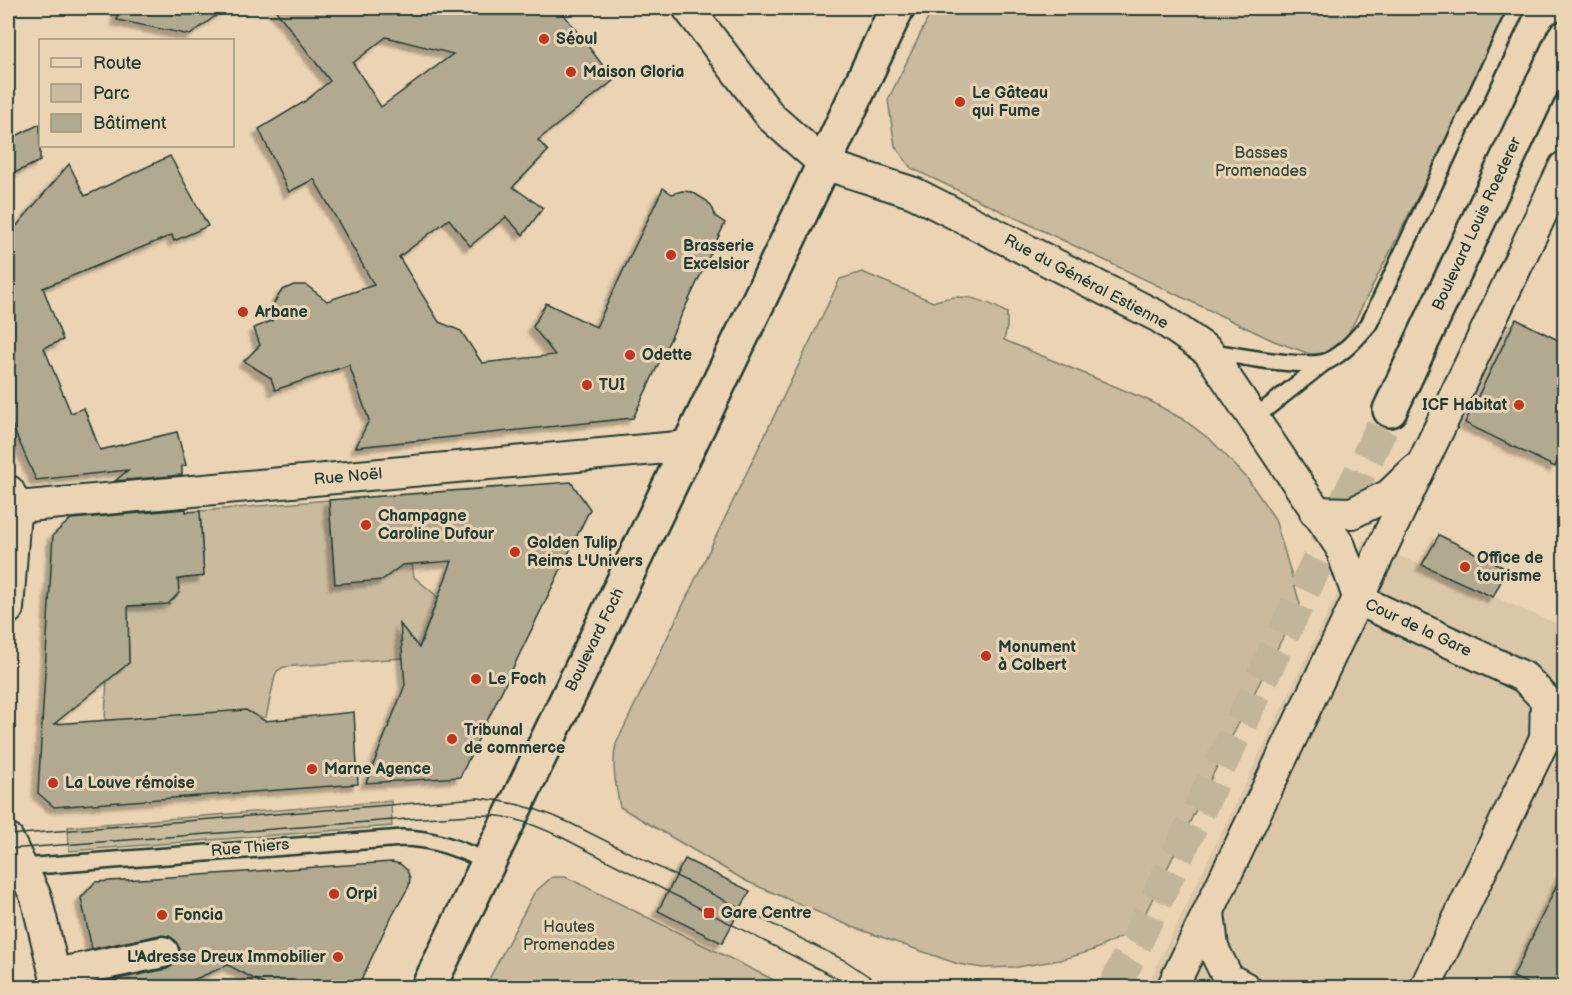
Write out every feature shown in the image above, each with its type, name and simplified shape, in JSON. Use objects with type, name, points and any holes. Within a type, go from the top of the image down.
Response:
[{"type":"main road","name":"Boulevard Foch","points":[[428,987],[897,8]]},
{"type":"main road","name":"Boulevard Louis Roederer","points":[[1390,410],[1564,38]]},
{"type":"street","points":[[688,8],[771,117],[824,164]]},
{"type":"street","name":"Rue du Général Estienne","points":[[824,164],[914,193],[1159,317],[1208,351],[1340,546],[1359,600]]},
{"type":"street","points":[[1359,600],[1564,167]]},
{"type":"street","name":"Rue Noël","points":[[11,501],[688,446]]},
{"type":"street","points":[[1315,512],[1352,513],[1389,495],[1425,460]]},
{"type":"street","points":[[8,609],[14,524],[11,501]]},
{"type":"street","name":"Cour de la Gare","points":[[1172,987],[1359,600],[1524,677],[1546,700],[1545,738],[1425,987]]},
{"type":"street","points":[[8,839],[15,867],[36,897],[57,981],[163,952]]},
{"type":"street","points":[[1209,912],[1213,948],[1228,978],[1246,987]]},
{"type":"lane","points":[[1253,419],[1325,362],[1345,350],[1370,324],[1516,8]]},
{"type":"lane","points":[[1208,351],[1285,363],[1325,362]]},
{"type":"lane","name":"Rue Thiers","points":[[15,867],[402,838],[420,839],[459,849],[489,862]]},
{"type":"shaded area","points":[[1363,540],[1564,627],[1564,987],[1146,988]]},
{"type":"green space","name":"Basses Promenades","points":[[933,8],[1514,8],[1344,342],[1327,353],[1310,354],[1274,341],[911,168],[895,146],[888,100]]},
{"type":"green space","points":[[862,272],[933,302],[953,297],[972,298],[1007,313],[1004,340],[1150,401],[1184,420],[1212,441],[1247,478],[1275,519],[1300,604],[1144,916],[1125,935],[1094,950],[1060,960],[1017,967],[983,968],[958,964],[850,926],[746,881],[620,807],[614,768],[616,744],[840,279]]},
{"type":"green space","points":[[329,500],[334,571],[412,564],[414,577],[438,597],[416,657],[284,667],[277,671],[275,676],[266,717],[105,721],[107,674],[115,675],[129,663],[127,592],[132,606],[168,604],[179,593],[178,579],[204,576],[200,511]]},
{"type":"green space","points":[[391,801],[392,826],[69,851],[68,827]]},
{"type":"green space","name":"Hautes Promenades","points":[[552,877],[566,877],[788,987],[485,987],[534,893]]},
{"type":"building","points":[[118,8],[226,8],[190,35],[117,20]]},
{"type":"building","points":[[274,8],[559,8],[614,80],[538,140],[548,151],[513,187],[543,208],[523,235],[506,217],[470,246],[449,219],[399,257],[439,322],[461,331],[482,363],[555,355],[533,327],[546,303],[596,327],[663,188],[672,194],[682,191],[692,192],[707,201],[715,216],[725,223],[633,418],[356,447],[369,420],[349,365],[275,390],[271,378],[244,361],[260,345],[254,328],[272,321],[272,306],[282,290],[294,285],[306,285],[327,301],[374,285],[314,179],[289,192],[259,129],[304,102],[330,81]],"holes":[[[386,37],[453,54],[381,107],[353,63]]]},
{"type":"building","points":[[39,124],[40,161],[8,176],[8,140]]},
{"type":"building","points":[[170,156],[208,226],[174,241],[172,235],[43,288],[63,340],[44,348],[71,413],[84,408],[100,450],[177,432],[186,465],[182,466],[182,475],[115,481],[128,470],[36,480],[8,416],[8,236],[69,164],[85,196]]},
{"type":"building","name":"ICF Habitat","points":[[1516,319],[1564,343],[1564,447],[1555,467],[1465,423]]},
{"type":"building","points":[[571,482],[590,509],[460,777],[366,783],[405,685],[400,624],[419,648],[452,561],[402,565],[382,580],[335,584],[329,500]]},
{"type":"building","points":[[186,509],[186,512],[200,511],[204,576],[178,579],[179,593],[168,604],[128,606],[129,663],[54,724],[246,710],[265,721],[354,712],[358,784],[54,807],[38,793],[53,535],[71,519]]},
{"type":"building","name":"Office de tourisme","points":[[1439,535],[1507,569],[1493,597],[1422,565]]},
{"type":"building","points":[[685,859],[750,891],[722,943],[658,911]]},
{"type":"building","points":[[392,862],[400,864],[407,870],[410,878],[409,886],[386,927],[358,987],[269,987],[228,965],[188,982],[188,987],[99,987],[98,983],[167,969],[175,964],[180,949],[175,940],[169,936],[160,935],[92,949],[81,898],[95,882]]},
{"type":"building","points":[[1564,870],[1564,987],[1536,987],[1513,977]]},
{"type":"tunnel","points":[[1114,988],[1390,410]]},
{"type":"tram line","points":[[8,835],[478,798],[502,801],[536,810],[570,823],[846,961],[886,988]]},
{"type":"tram line","points":[[8,849],[421,818],[499,816],[530,824],[563,838],[856,988]]},
{"type":"place","name":"Séoul","points":[[544,39]]},
{"type":"place","name":"Maison Gloria","points":[[571,72]]},
{"type":"place","name":"Le Gâteau qui Fume","points":[[960,102]]},
{"type":"place","name":"Brasserie Excelsior","points":[[671,255]]},
{"type":"place","name":"Arbane","points":[[243,312]]},
{"type":"place","name":"Odette","points":[[630,355]]},
{"type":"place","name":"TUI","points":[[587,385]]},
{"type":"place","name":"ICF Habitat","points":[[1519,405]]},
{"type":"place","name":"Champagne Caroline Dufour","points":[[366,525]]},
{"type":"place","name":"Golden Tulip Reims L'Univers","points":[[515,552]]},
{"type":"place","name":"Office de tourisme","points":[[1465,567]]},
{"type":"place","name":"Monument à Colbert","points":[[986,656]]},
{"type":"place","name":"Le Foch","points":[[476,679]]},
{"type":"place","name":"Tribunal de commerce","points":[[452,739]]},
{"type":"place","name":"Marne Agence","points":[[312,769]]},
{"type":"place","name":"La Louve rémoise","points":[[53,783]]},
{"type":"place","name":"Orpi","points":[[334,894]]},
{"type":"place","name":"Gare Centre","points":[[709,913]]},
{"type":"place","name":"Foncia","points":[[162,915]]},
{"type":"place","name":"L'Adresse Dreux Immobilier","points":[[338,957]]}]
